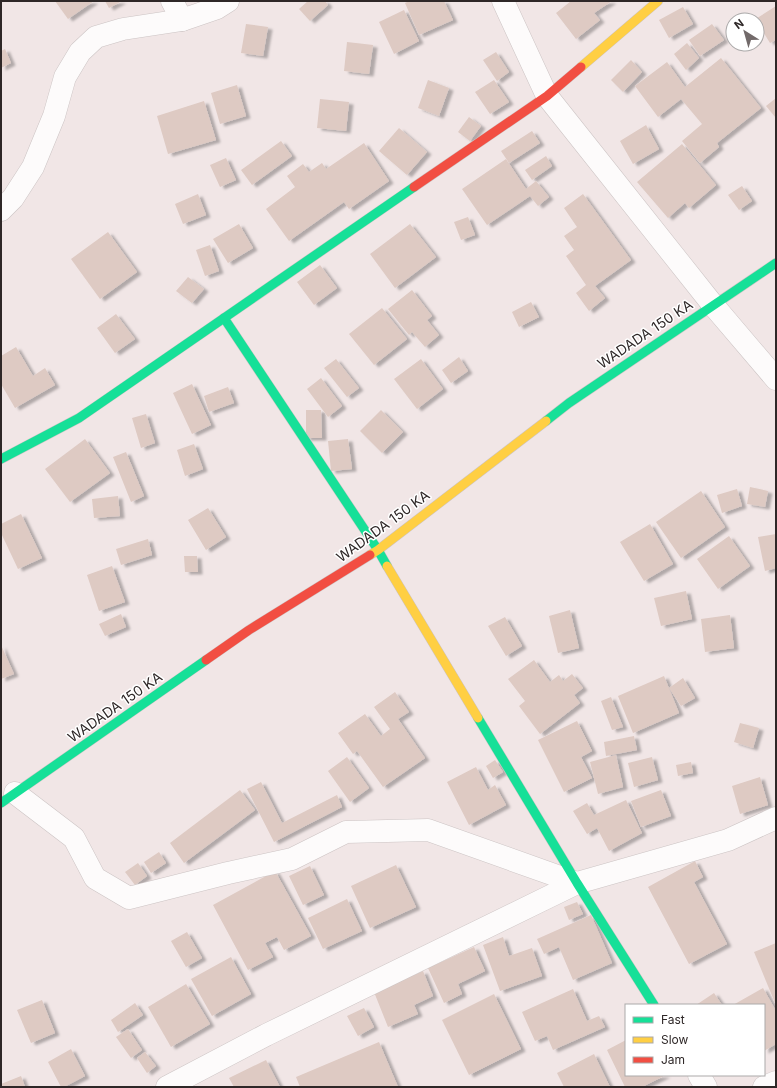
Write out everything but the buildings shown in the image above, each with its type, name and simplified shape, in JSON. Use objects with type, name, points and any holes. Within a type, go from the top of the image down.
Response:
[{"type":"street","points":[[172,1],[182,20]]},
{"type":"street","points":[[1,210],[14,198],[33,167],[54,116],[65,77],[80,52],[96,37],[123,29],[182,20],[217,8],[228,1]]},
{"type":"street","points":[[503,1],[547,96],[713,305],[776,379]]},
{"type":"street","points":[[1,459],[79,418],[547,96],[658,1]]},
{"type":"street","name":"WADADA 150 KA","points":[[8,798],[249,630],[378,550],[570,403],[776,263]]},
{"type":"street","points":[[224,318],[378,550],[577,884],[653,1004]]},
{"type":"street","points":[[8,798],[74,838],[95,878],[129,898],[228,873],[292,859],[346,832],[428,830],[577,884]]},
{"type":"street","points":[[167,1087],[266,1035],[577,884],[728,840],[776,818]]},
{"type":"street","points":[[700,1076],[706,1087]]},
{"type":"street","points":[[764,1087],[776,1082]]},
{"type":"traffic: fast","points":[[1,459],[79,418],[414,187]]},
{"type":"traffic: fast","points":[[546,421],[569,403],[776,263]]},
{"type":"traffic: fast","points":[[224,318],[378,550],[387,566]]},
{"type":"traffic: fast","points":[[1,803],[206,660]]},
{"type":"traffic: fast","points":[[478,718],[577,883],[653,1004]]},
{"type":"traffic: slow","points":[[581,67],[658,1]]},
{"type":"traffic: slow","points":[[370,555],[546,421]]},
{"type":"traffic: slow","points":[[387,566],[478,718]]},
{"type":"traffic: jam","points":[[414,187],[547,96],[581,67]]},
{"type":"traffic: jam","points":[[206,660],[249,630],[370,555]]}]
